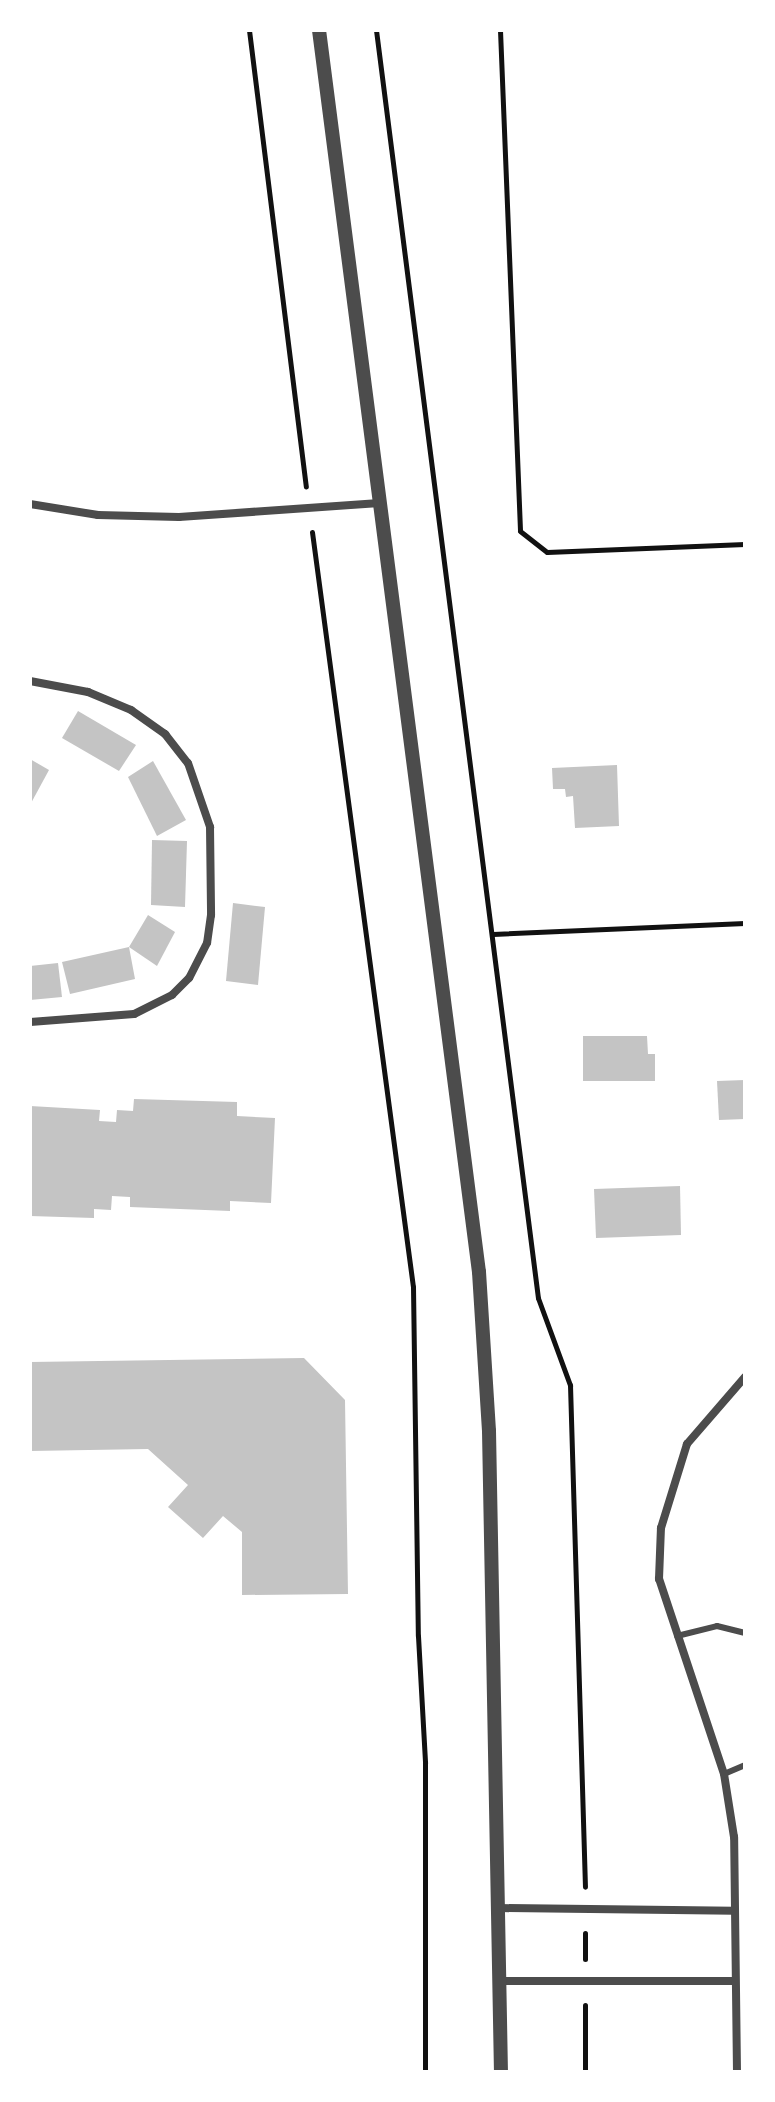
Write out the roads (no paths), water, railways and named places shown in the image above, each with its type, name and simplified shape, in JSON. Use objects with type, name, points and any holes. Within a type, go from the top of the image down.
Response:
[{"type":"street","points":[[319,30],[479,1272],[489,1431],[501,2072]]},
{"type":"street","points":[[30,504],[98,515],[179,517],[380,503]]},
{"type":"street","points":[[30,681],[88,692],[131,710],[165,734],[188,763],[210,827],[211,915],[207,943],[189,978],[172,995],[134,1014],[30,1022]]},
{"type":"street","points":[[737,2072],[734,1837],[724,1774],[659,1579],[661,1528],[672,1478],[705,1418],[745,1377]]},
{"type":"street","points":[[499,1908],[734,1911]]},
{"type":"street","points":[[500,1981],[734,1981]]},
{"type":"lane","points":[[677,1636],[717,1626],[745,1633]]},
{"type":"lane","points":[[724,1774],[745,1765]]}]
